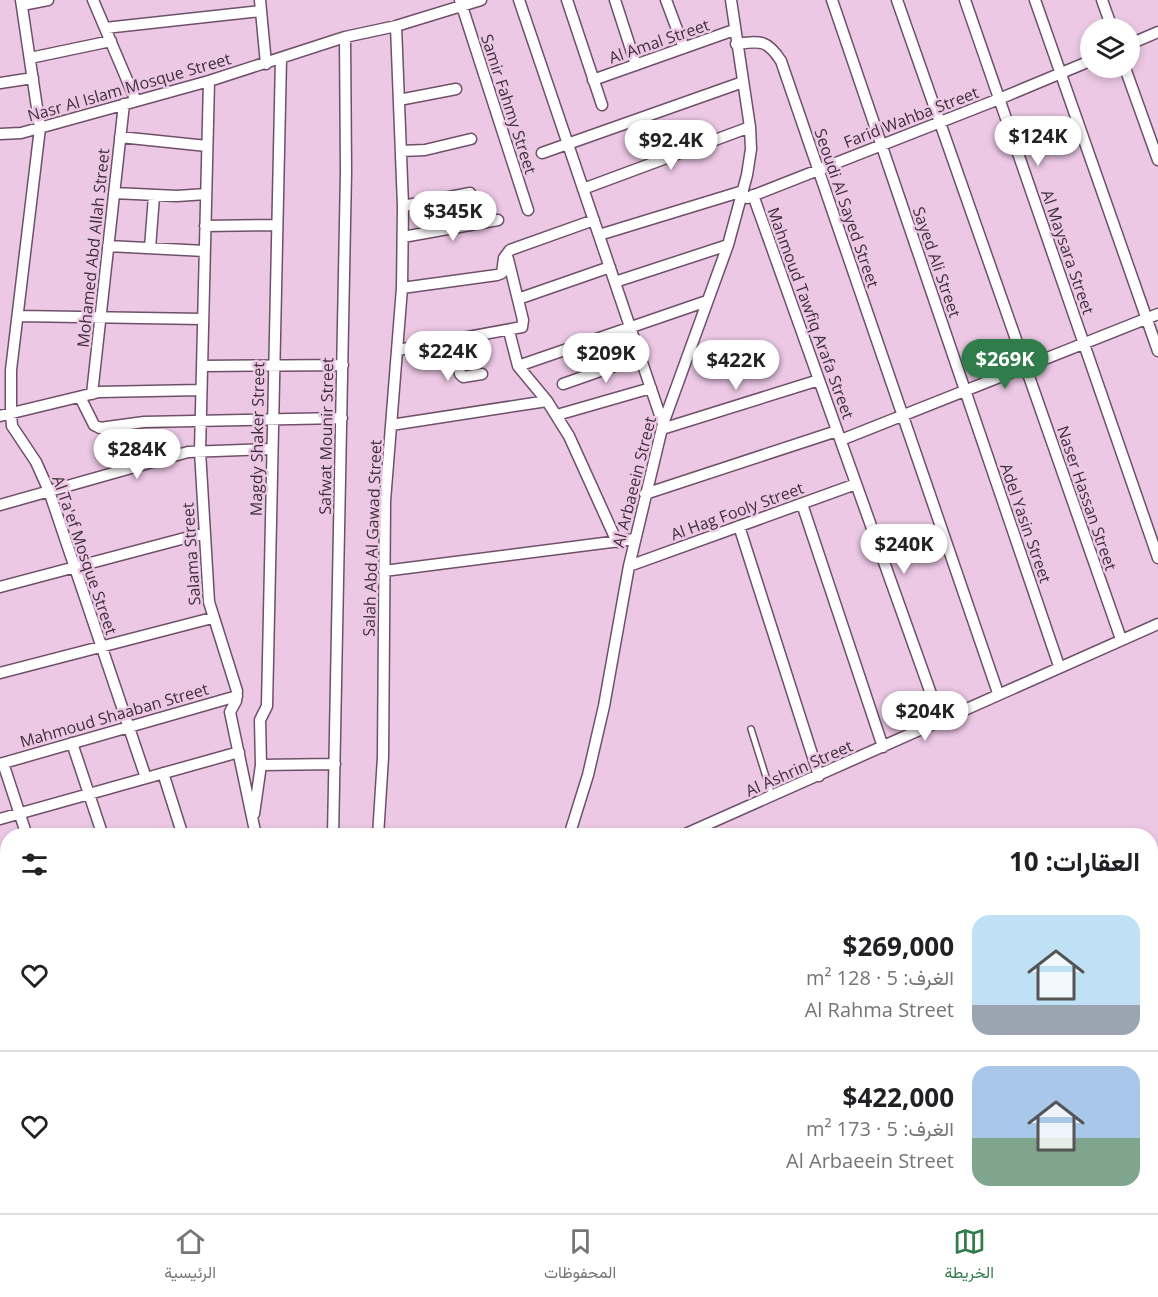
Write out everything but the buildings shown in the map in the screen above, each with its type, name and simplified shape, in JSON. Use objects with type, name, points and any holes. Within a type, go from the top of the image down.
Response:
[{"type":"street","points":[[21,3],[48,0]]},
{"type":"street","points":[[93,0],[136,101]]},
{"type":"street","name":"Nasr Al Islam Mosque Street","points":[[0,134],[11,135],[40,128],[209,81],[345,37],[396,26],[461,3],[481,0]]},
{"type":"street","points":[[519,0],[662,426],[819,380]]},
{"type":"street","points":[[567,0],[602,105]]},
{"type":"street","points":[[615,0],[636,65]]},
{"type":"street","points":[[666,0],[684,48]]},
{"type":"street","name":"Al Arbaeein Street","points":[[571,828],[588,775],[604,706],[634,539],[662,426],[746,195],[751,149],[750,127],[730,0]]},
{"type":"street","name":"Sayed Ali Street","points":[[832,0],[965,391]]},
{"type":"street","name":"Naser Hassan Street","points":[[897,0],[1120,639]]},
{"type":"street","name":"Al Maysara Street","points":[[965,0],[1158,558]]},
{"type":"street","points":[[1035,0],[1158,351]]},
{"type":"street","points":[[1102,0],[1108,18]]},
{"type":"street","name":"Al Ta'ef Mosque Street","points":[[21,3],[40,128],[19,316],[5,414],[36,462],[49,491],[146,778]]},
{"type":"street","name":"Samir Fahmy Street","points":[[461,3],[528,210]]},
{"type":"street","points":[[105,28],[261,6],[266,64]]},
{"type":"street","name":"Salah Abd Al Gawad Street","points":[[379,828],[383,757],[385,501],[402,288],[403,206],[396,26]]},
{"type":"street","name":"Al Amal Street","points":[[593,80],[734,30]]},
{"type":"street","points":[[1140,40],[1158,32]]},
{"type":"street","name":"Safwat Mounir Street","points":[[333,828],[346,172],[345,37]]},
{"type":"street","points":[[30,58],[111,41]]},
{"type":"street","name":"Seoudi Al Sayed Street","points":[[736,44],[757,41],[767,44],[781,61],[998,693]]},
{"type":"street","name":"Magdy Shaker Street","points":[[253,818],[261,765],[260,720],[267,706],[281,58]]},
{"type":"street","name":"Farid Wahba Street","points":[[599,235],[746,195],[817,170],[1080,65]]},
{"type":"street","points":[[0,83],[33,78]]},
{"type":"street","points":[[1129,78],[1158,160]]},
{"type":"street","name":"Salama Street","points":[[209,81],[200,451],[207,590],[212,618],[236,687],[237,696],[230,712],[255,828]]},
{"type":"street","points":[[542,153],[743,82]]},
{"type":"street","points":[[399,100],[456,89]]},
{"type":"street","name":"Mohamed Abd Allah Street","points":[[92,394],[124,104]]},
{"type":"street","points":[[583,189],[750,127]]},
{"type":"street","points":[[120,137],[207,146]]},
{"type":"street","points":[[401,152],[425,150],[471,139]]},
{"type":"street","points":[[114,193],[154,196],[206,194]]},
{"type":"street","points":[[403,206],[470,193]]},
{"type":"street","name":"Mahmoud Tawfiq Arafa Street","points":[[746,195],[819,380],[940,719]]},
{"type":"street","points":[[150,248],[154,196]]},
{"type":"street","points":[[403,237],[498,220]]},
{"type":"street","points":[[506,253],[594,220]]},
{"type":"street","points":[[205,226],[277,225]]},
{"type":"street","points":[[615,282],[728,245]]},
{"type":"street","points":[[108,246],[205,251]]},
{"type":"street","points":[[402,288],[502,273],[506,253]]},
{"type":"street","points":[[398,350],[522,327],[524,325],[506,253]]},
{"type":"street","points":[[518,299],[610,267]]},
{"type":"street","points":[[518,366],[707,301]]},
{"type":"street","points":[[645,494],[902,416],[1158,314]]},
{"type":"street","points":[[19,316],[203,319]]},
{"type":"street","points":[[509,331],[518,366],[547,401],[569,436],[617,542]]},
{"type":"street","points":[[455,341],[460,374],[463,377],[482,374]]},
{"type":"street","points":[[563,384],[640,357]]},
{"type":"street","points":[[202,366],[343,365]]},
{"type":"street","points":[[557,415],[651,388]]},
{"type":"street","points":[[5,414],[92,394],[201,390]]},
{"type":"street","name":"Adel Yasin Street","points":[[965,391],[1059,666]]},
{"type":"street","points":[[80,397],[94,425],[100,428],[135,423],[342,418]]},
{"type":"street","points":[[391,425],[547,401]]},
{"type":"street","points":[[107,428],[121,470]]},
{"type":"street","points":[[0,505],[121,470],[200,451],[272,449]]},
{"type":"street","name":"Al Hag Fooly Street","points":[[629,566],[856,484]]},
{"type":"street","points":[[801,504],[883,747]]},
{"type":"street","points":[[740,526],[819,776]]},
{"type":"street","points":[[0,587],[204,533]]},
{"type":"street","points":[[384,571],[634,539]]},
{"type":"street","points":[[0,673],[212,618]]},
{"type":"street","name":"Al Ashrin Street","points":[[699,828],[819,776],[998,693],[1158,624]]},
{"type":"street","name":"Mahmoud Shaaban Street","points":[[1,763],[237,696]]},
{"type":"street","points":[[72,743],[100,828]]},
{"type":"street","points":[[0,819],[238,752]]},
{"type":"street","points":[[1,763],[25,828]]},
{"type":"street","points":[[261,765],[334,764]]},
{"type":"street","points":[[163,773],[180,828]]},
{"type":"lane","points":[[751,729],[772,796]]}]
